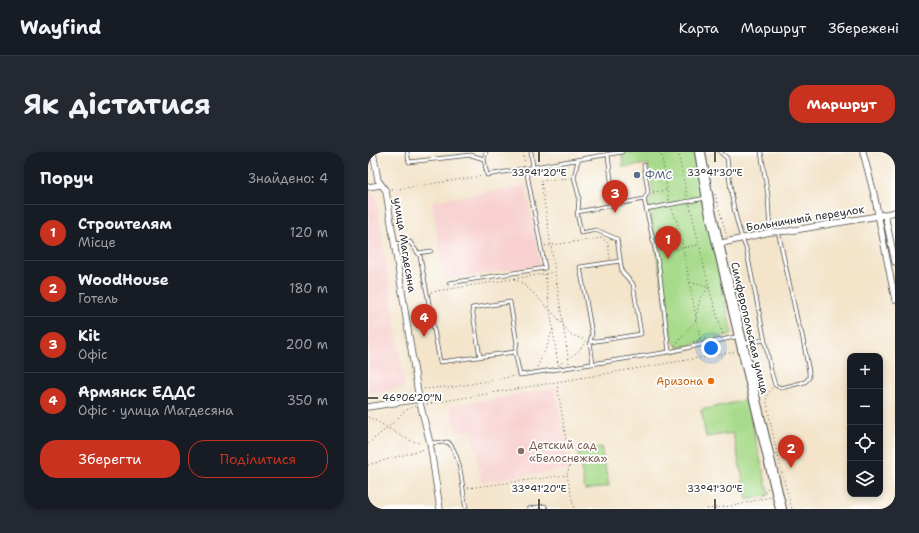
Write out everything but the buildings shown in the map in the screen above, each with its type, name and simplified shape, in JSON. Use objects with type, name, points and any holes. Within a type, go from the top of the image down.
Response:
[{"type":"highway","name":"Симферопольская улица","points":[[700,152],[723,242],[741,340],[781,509]]},
{"type":"street","name":"улица Магдесяна","points":[[373,152],[378,180],[386,191],[419,402],[430,445],[440,509]]},
{"type":"street","points":[[863,152],[874,194],[895,300]]},
{"type":"street","points":[[368,187],[381,185]]},
{"type":"street","name":"Больничный переулок","points":[[723,242],[770,232],[789,231],[895,212]]},
{"type":"street","points":[[885,215],[895,262]]},
{"type":"street","points":[[368,407],[419,402]]},
{"type":"lane","points":[[407,152],[408,162],[471,156],[484,159]]},
{"type":"lane","points":[[450,152],[451,158]]},
{"type":"lane","points":[[486,152],[484,159],[486,175],[622,152]]},
{"type":"lane","points":[[531,152],[533,168]]},
{"type":"lane","points":[[720,152],[727,158],[730,192],[741,238],[746,248],[764,340],[775,385],[781,388],[805,382],[809,378],[809,372],[802,334],[798,323],[778,231]]},
{"type":"lane","points":[[761,152],[768,196],[770,232]]},
{"type":"lane","points":[[606,154],[614,205]]},
{"type":"lane","points":[[578,160],[574,177],[579,197],[577,212],[581,233],[596,230],[616,239],[622,272],[634,284],[641,334],[590,342]]},
{"type":"lane","points":[[644,165],[648,192],[644,199],[659,267],[669,352]]},
{"type":"lane","points":[[449,283],[545,268],[526,169]]},
{"type":"lane","points":[[646,209],[711,195]]},
{"type":"lane","points":[[578,211],[644,199]]},
{"type":"lane","points":[[394,244],[410,242],[420,256],[440,362],[515,352]]},
{"type":"lane","points":[[418,253],[431,251]]},
{"type":"lane","points":[[593,364],[590,342],[592,334],[580,267],[620,261]]},
{"type":"lane","points":[[480,357],[472,308],[510,302],[517,343],[515,352],[520,375],[669,352],[720,340],[764,340]]},
{"type":"lane","points":[[430,445],[448,442],[452,446],[458,461],[466,509]]},
{"type":"lane","points":[[528,509],[545,506],[546,509]]},
{"type":"path","points":[[523,152],[526,169]]},
{"type":"path","points":[[661,152],[666,190],[679,227],[700,340]]},
{"type":"path","points":[[368,444],[407,409],[419,402],[557,383],[716,356],[720,336],[723,335],[709,288],[678,152]]},
{"type":"path","points":[[386,191],[486,175]]},
{"type":"path","points":[[570,359],[541,181],[574,177]]},
{"type":"path","points":[[648,192],[666,190]]},
{"type":"path","points":[[711,195],[723,242]]},
{"type":"path","points":[[679,227],[674,234],[676,249],[699,245]]},
{"type":"path","points":[[651,234],[679,227]]},
{"type":"path","points":[[541,247],[602,238],[608,243],[611,262]]},
{"type":"path","points":[[426,292],[556,272]]},
{"type":"path","points":[[545,274],[558,364]]},
{"type":"path","points":[[514,279],[522,283],[530,290],[574,337],[586,339],[590,342]]},
{"type":"path","points":[[690,282],[709,288]]},
{"type":"path","points":[[681,345],[675,346],[696,320],[700,298],[709,288]]},
{"type":"path","points":[[536,368],[547,346],[553,327]]},
{"type":"path","points":[[688,343],[720,336]]},
{"type":"path","points":[[558,364],[570,363],[570,359],[582,346],[586,339]]},
{"type":"path","points":[[558,364],[570,359]]},
{"type":"path","points":[[417,390],[444,387],[448,388],[520,375]]},
{"type":"path","points":[[557,383],[570,465],[567,475],[574,509]]},
{"type":"path","points":[[368,417],[412,442],[421,443]]},
{"type":"path","points":[[368,465],[413,453],[430,445]]},
{"type":"path","points":[[462,489],[567,475]]},
{"type":"path","points":[[757,500],[771,484]]},
{"type":"path","points":[[707,509],[738,505],[773,497]]},
{"type":"shaded area","points":[[526,186],[540,265],[444,280],[432,201]]},
{"type":"shaded area","points":[[370,192],[376,198],[405,388],[368,393],[368,193]]},
{"type":"shaded area","name":"Детский сад «Белоснежка»","points":[[556,388],[569,469],[482,482],[472,430],[457,432],[449,406]]},
{"type":"green space","points":[[627,152],[694,152],[732,334],[679,348],[672,340],[647,198],[654,196],[648,164],[623,167],[622,154]]},
{"type":"green space","points":[[746,400],[769,495],[747,500],[733,433],[706,437],[701,410]]},
{"type":"green space","points":[[601,447],[609,486],[585,490],[578,452]]},
{"type":"place","name":"ФМС","points":[[637,175]]},
{"type":"place","name":"Kit","points":[[615,213]]},
{"type":"place","name":"Строителям","points":[[668,259]]},
{"type":"place","name":"Армянск ЕДДС","points":[[424,337]]},
{"type":"place","name":"Аризона","points":[[711,381]]},
{"type":"place","name":"Детский сад «Белоснежка»","points":[[521,451]]},
{"type":"place","name":"WoodHouse","points":[[791,468]]}]
